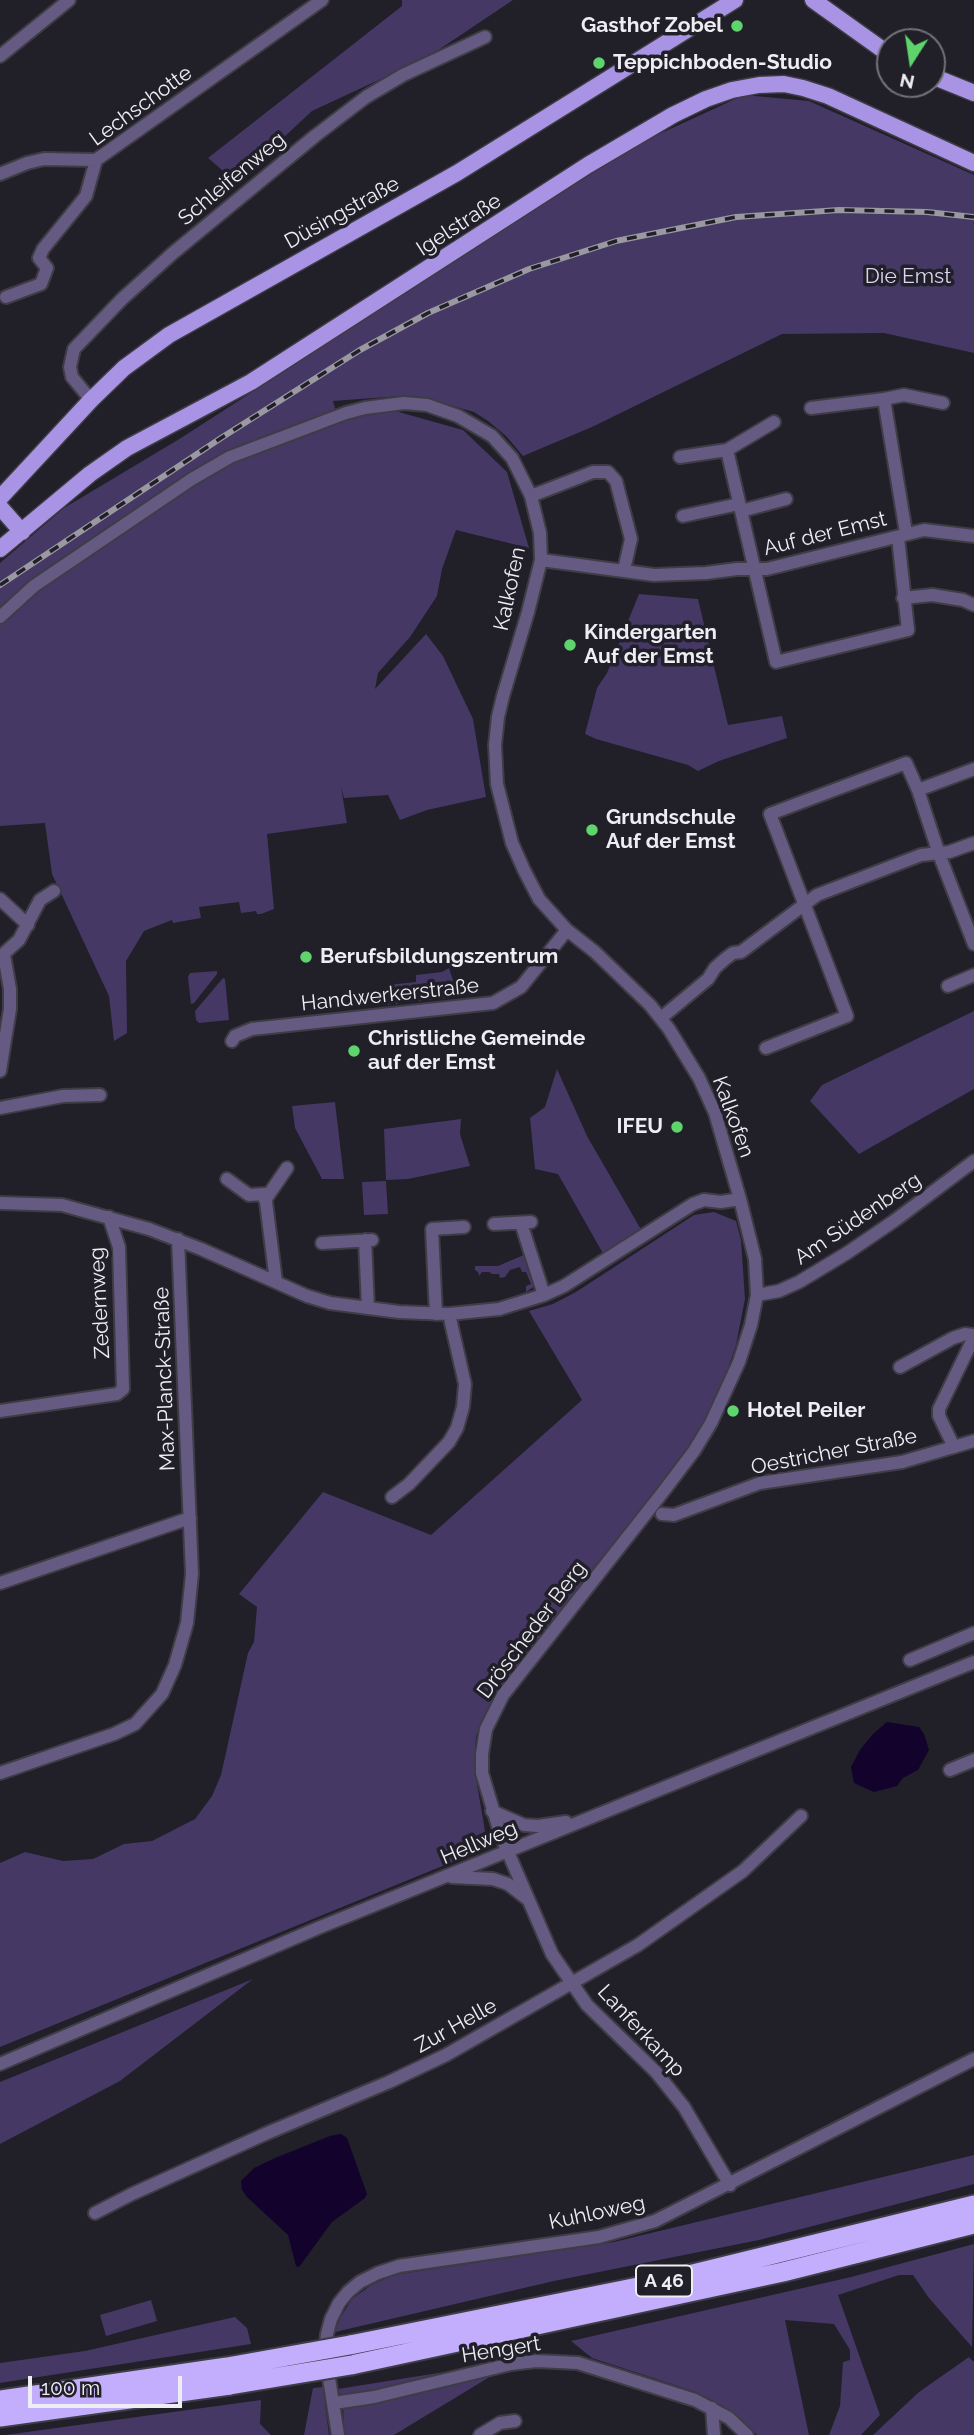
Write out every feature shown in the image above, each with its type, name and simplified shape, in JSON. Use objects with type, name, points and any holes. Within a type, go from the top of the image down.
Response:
[{"type":"highway","name":"A 46","points":[[351,2355],[974,2205]]},
{"type":"highway","name":"A 46","points":[[0,2417],[351,2355],[783,2272],[974,2224]]},
{"type":"highway","name":"A 46","points":[[0,2400],[229,2376]]},
{"type":"main road","name":"Düsingstraße","points":[[0,498],[124,368],[169,335],[457,173],[734,0]]},
{"type":"main road","points":[[813,0],[876,45]]},
{"type":"main road","points":[[946,82],[974,93]]},
{"type":"main road","name":"Igelstraße","points":[[0,549],[90,474],[127,448],[251,382],[588,165],[706,99],[759,85],[784,84],[803,88],[828,96],[974,163]]},
{"type":"main road","points":[[0,507],[22,532]]},
{"type":"street","points":[[0,56],[69,0]]},
{"type":"street","name":"Lechschotte","points":[[6,297],[41,284],[47,268],[39,258],[43,249],[86,196],[96,160],[322,0]]},
{"type":"street","name":"Schleifenweg","points":[[91,400],[72,377],[70,367],[74,349],[122,299],[173,253],[366,97],[403,75],[485,37]]},
{"type":"street","points":[[0,174],[44,159],[96,160]]},
{"type":"street","points":[[811,408],[904,395],[943,403]]},
{"type":"street","name":"Auf der Emst","points":[[884,399],[902,535]]},
{"type":"street","name":"Kalkofen","points":[[0,617],[34,586],[192,479],[230,457],[346,413],[404,403],[427,405],[458,416],[492,436],[512,458],[531,496],[540,533],[541,560],[498,717],[495,745],[497,784],[513,843],[539,899],[567,930],[630,985],[661,1018],[705,1089],[723,1138],[740,1199]]},
{"type":"street","points":[[680,457],[727,450],[774,422]]},
{"type":"street","name":"Auf der Emst","points":[[727,450],[753,570]]},
{"type":"street","points":[[531,496],[593,472],[608,472],[617,481],[631,539],[624,570]]},
{"type":"street","name":"Auf der Emst","points":[[740,507],[786,499]]},
{"type":"street","points":[[683,516],[740,507]]},
{"type":"street","name":"Auf der Emst","points":[[541,560],[654,575],[706,573],[767,569],[902,535],[934,530],[974,536]]},
{"type":"street","points":[[753,570],[776,662],[908,630],[903,598],[902,535]]},
{"type":"street","points":[[903,598],[932,595],[963,600],[974,606]]},
{"type":"street","points":[[766,1048],[847,1016],[770,814],[906,763],[974,944]]},
{"type":"street","points":[[918,790],[974,769]]},
{"type":"street","points":[[661,1018],[708,979],[725,959],[733,953],[741,952],[817,895],[921,855],[949,852],[974,843]]},
{"type":"street","points":[[0,1072],[10,1009],[10,989],[2,956],[19,940],[40,900],[54,891]]},
{"type":"street","points":[[0,899],[28,925]]},
{"type":"street","name":"Handwerkerstraße","points":[[232,1041],[252,1029],[493,1003],[521,987],[567,930]]},
{"type":"street","points":[[948,986],[974,975]]},
{"type":"street","points":[[0,1108],[63,1096],[100,1095]]},
{"type":"street","name":"Am Südenberg","points":[[757,1295],[779,1291],[799,1282],[848,1253],[974,1161]]},
{"type":"street","points":[[265,1200],[287,1168]]},
{"type":"street","points":[[227,1179],[249,1195],[265,1194],[276,1282]]},
{"type":"street","points":[[0,1203],[62,1205],[109,1217],[178,1239],[330,1303],[442,1314],[499,1309],[544,1295],[564,1286],[693,1204],[704,1200],[721,1202],[740,1199],[755,1259],[757,1295]]},
{"type":"street","name":"Zedernweg","points":[[0,1412],[117,1394],[123,1389],[119,1247],[109,1217]]},
{"type":"street","points":[[494,1224],[526,1222],[544,1295]]},
{"type":"street","points":[[392,1497],[449,1442],[457,1428],[463,1407],[465,1384],[442,1314],[432,1229],[464,1227]]},
{"type":"street","name":"Max-Planck-Straße","points":[[0,1773],[126,1728],[141,1719],[169,1682],[187,1623],[192,1574],[178,1239]]},
{"type":"street","points":[[322,1243],[369,1240],[368,1308]]},
{"type":"street","name":"Dröscheder Berg","points":[[508,1852],[484,1784],[482,1754],[486,1730],[493,1712],[511,1684],[694,1451],[711,1423],[738,1362],[751,1325],[757,1295]]},
{"type":"street","points":[[900,1367],[953,1338],[965,1334],[974,1336],[939,1409],[939,1416],[954,1447]]},
{"type":"street","name":"Oestricher Straße","points":[[662,1514],[674,1515],[760,1483],[902,1462],[974,1441]]},
{"type":"street","points":[[0,1583],[190,1518]]},
{"type":"street","points":[[910,1660],[974,1633]]},
{"type":"street","name":"Hellweg","points":[[0,2064],[318,1928],[974,1662]]},
{"type":"street","points":[[950,1770],[974,1760]]},
{"type":"street","points":[[492,1811],[524,1825],[538,1826],[583,1820]]},
{"type":"street","name":"Zur Helle","points":[[96,2213],[265,2134],[446,2055],[638,1945],[732,1878],[801,1816]]},
{"type":"street","name":"Lanferkamp","points":[[508,1852],[552,1954],[587,2005],[656,2072],[684,2107],[730,2185]]},
{"type":"street","points":[[448,1877],[493,1879],[508,1884],[529,1901]]},
{"type":"street","name":"Kuhloweg","points":[[338,2435],[325,2353],[327,2334],[339,2303],[360,2282],[399,2266],[624,2231],[655,2221],[974,2059]]},
{"type":"street","name":"Hengert","points":[[334,2403],[374,2397],[485,2370],[536,2361],[578,2363],[695,2400],[729,2418],[747,2435]]},
{"type":"street","points":[[712,2408],[714,2435]]},
{"type":"street","points":[[488,2433],[500,2423],[515,2421]]},
{"type":"green space","points":[[402,0],[513,0],[428,57],[312,111],[236,182],[208,158],[402,6]]},
{"type":"green space","name":"Die Emst","points":[[744,95],[809,101],[974,175],[974,353],[884,333],[782,334],[592,427],[523,456],[506,436],[474,412],[400,396],[333,401],[338,419],[395,411],[463,430],[507,472],[529,548],[456,530],[442,569],[437,596],[410,637],[378,673],[375,689],[426,634],[443,656],[473,719],[486,797],[427,810],[400,820],[388,795],[344,798],[341,787],[347,823],[267,834],[274,909],[261,914],[256,911],[241,913],[239,902],[199,907],[201,918],[173,923],[172,920],[144,931],[126,961],[127,1033],[114,1041],[109,996],[52,874],[45,823],[0,826],[0,563],[64,508],[181,438],[532,211],[644,141]]},
{"type":"green space","points":[[639,594],[698,599],[728,725],[782,716],[787,738],[698,771],[688,765],[585,734],[597,688],[607,673]]},
{"type":"green space","points":[[449,968],[457,993],[464,991],[466,996],[386,1005],[384,989],[388,985],[416,982],[416,975],[442,972]]},
{"type":"green space","points":[[217,971],[191,1004],[188,977],[190,973]]},
{"type":"green space","points":[[223,978],[229,1020],[199,1023],[195,1011]]},
{"type":"green space","points":[[974,1011],[974,1089],[859,1154],[810,1101],[822,1085]]},
{"type":"green space","points":[[557,1069],[587,1136],[643,1233],[605,1257],[558,1174],[535,1169],[530,1118],[545,1107]]},
{"type":"green space","points":[[335,1102],[344,1179],[322,1179],[295,1128],[292,1106]]},
{"type":"green space","points":[[461,1119],[460,1134],[470,1166],[408,1179],[386,1180],[384,1129]]},
{"type":"green space","points":[[386,1181],[388,1214],[364,1215],[362,1182]]},
{"type":"green space","points":[[714,1212],[736,1221],[741,1240],[745,1299],[736,1345],[720,1391],[693,1441],[661,1486],[493,1697],[476,1736],[474,1766],[485,1831],[481,1845],[462,1858],[0,2047],[0,1863],[25,1852],[63,1861],[93,1859],[124,1844],[152,1841],[195,1819],[212,1796],[221,1775],[248,1653],[254,1642],[257,1607],[239,1594],[323,1492],[431,1535],[582,1400],[529,1311],[553,1304],[576,1292],[694,1215]]},
{"type":"green space","points":[[526,1254],[535,1286],[526,1292],[526,1286],[531,1284],[526,1272],[522,1272],[520,1267],[510,1270],[505,1277],[500,1278],[499,1274],[489,1272],[482,1272],[479,1276],[475,1270],[475,1266],[498,1266]]},
{"type":"green space","points":[[253,1979],[120,2081],[0,2144],[0,2082]]},
{"type":"green space","points":[[974,2155],[974,2184],[759,2240],[554,2281],[335,2332],[352,2299],[370,2286],[393,2275],[614,2242]]},
{"type":"green space","points":[[974,2244],[972,2347],[929,2298],[913,2275],[899,2275],[838,2295],[880,2415],[861,2435],[829,2435],[840,2406],[843,2362],[850,2360],[850,2350],[834,2324],[785,2320],[809,2435],[757,2435],[721,2405],[696,2392],[592,2358],[571,2341],[851,2277]]},
{"type":"green space","points":[[151,2300],[157,2321],[106,2336],[100,2315]]},
{"type":"green space","points":[[235,2317],[247,2328],[251,2344],[0,2383],[0,2363],[85,2351]]},
{"type":"green space","points":[[969,2357],[974,2362],[974,2435],[873,2435],[919,2392]]},
{"type":"green space","points":[[506,2367],[394,2435],[344,2435],[343,2402],[338,2389],[438,2373]]},
{"type":"green space","points":[[323,2387],[329,2435],[304,2435],[313,2388]]},
{"type":"green space","points":[[261,2400],[260,2424],[271,2435],[5,2435]]},
{"type":"shaded area","points":[[887,1722],[919,1727],[929,1750],[918,1770],[903,1778],[897,1786],[874,1792],[854,1783],[851,1767],[860,1750]]},
{"type":"shaded area","points":[[341,2134],[347,2138],[367,2194],[332,2222],[299,2267],[296,2266],[288,2235],[247,2197],[242,2190],[241,2181],[254,2168],[275,2158]]},
{"type":"railway","points":[[0,585],[221,438],[360,350],[428,313],[529,269],[616,241],[736,217],[839,210],[927,212],[974,217]]},
{"type":"place","name":"Gasthof Zobel","points":[[737,26]]},
{"type":"place","name":"Teppichboden-Studio","points":[[599,63]]},
{"type":"place","name":"Kindergarten Auf der Emst","points":[[570,645]]},
{"type":"place","name":"Grundschule Auf der Emst","points":[[592,830]]},
{"type":"place","name":"Berufsbildungszentrum","points":[[306,957]]},
{"type":"place","name":"Christliche Gemeinde auf der Emst","points":[[354,1051]]},
{"type":"place","name":"IFEU","points":[[677,1127]]},
{"type":"place","name":"Hotel Peiler","points":[[733,1411]]}]
